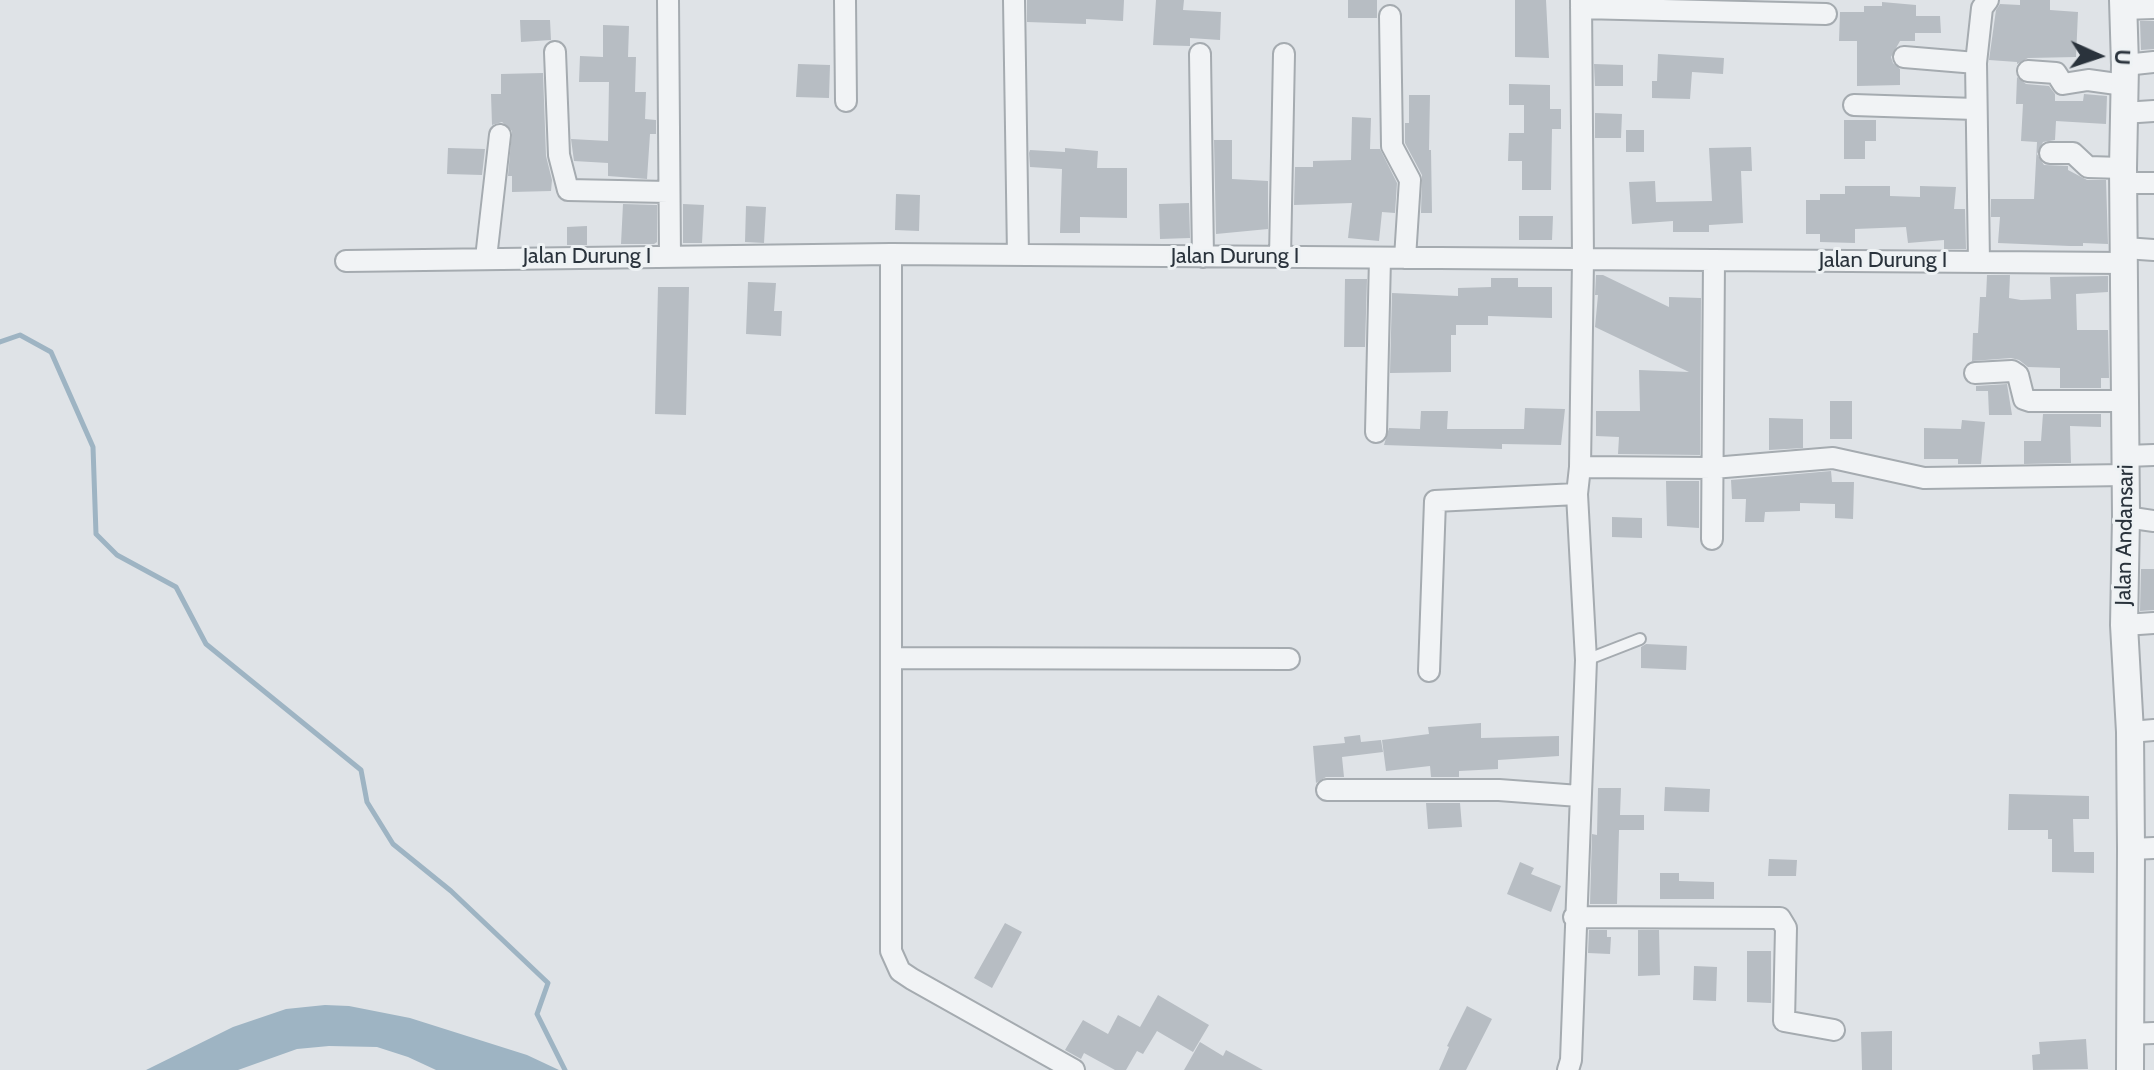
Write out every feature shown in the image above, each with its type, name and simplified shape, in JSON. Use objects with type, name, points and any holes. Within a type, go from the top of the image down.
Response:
[{"type":"street","points":[[668,0],[670,257]]},
{"type":"street","points":[[845,0],[846,101]]},
{"type":"street","points":[[1014,0],[1018,255]]},
{"type":"street","points":[[1979,262],[1976,63],[1982,8],[1988,0]]},
{"type":"street","points":[[1568,1070],[1571,1060],[1586,660],[1577,494],[1583,259],[1581,4],[1690,6],[1826,14]]},
{"type":"street","points":[[2123,4],[2154,8]]},
{"type":"street","name":"Jalan Andansari","points":[[2123,4],[2124,625],[2142,731],[2143,848],[2141,1033],[2130,1070]]},
{"type":"street","points":[[1390,16],[1392,146],[1410,180],[1405,258]]},
{"type":"street","points":[[555,52],[559,155],[568,190],[668,192]]},
{"type":"street","points":[[1200,54],[1203,257]]},
{"type":"street","points":[[1280,257],[1284,54]]},
{"type":"street","points":[[1904,57],[1976,63]]},
{"type":"street","points":[[2028,71],[2056,73],[2063,84],[2125,75],[2154,62]]},
{"type":"street","points":[[1854,105],[1975,109]]},
{"type":"street","points":[[2123,113],[2154,111]]},
{"type":"street","points":[[486,258],[500,135]]},
{"type":"street","points":[[2050,153],[2073,153],[2088,167],[2154,183]]},
{"type":"street","name":"Jalan Durung I","points":[[346,261],[891,254],[1979,262],[2124,255],[2154,250]]},
{"type":"street","points":[[891,254],[891,951],[900,971],[912,979],[1074,1070]]},
{"type":"street","points":[[1376,432],[1380,258]]},
{"type":"street","points":[[1712,539],[1714,260]]},
{"type":"street","points":[[1975,373],[2012,371],[2018,375],[2024,399],[2030,401],[2123,401]]},
{"type":"street","points":[[1580,467],[1713,468],[1833,458],[1924,478],[2126,465],[2154,455]]},
{"type":"street","points":[[1429,671],[1435,501],[1577,494]]},
{"type":"street","points":[[2126,517],[2154,521]]},
{"type":"street","points":[[2124,625],[2154,623]]},
{"type":"street","points":[[891,658],[1289,659]]},
{"type":"street","points":[[1327,790],[1499,790],[1579,796]]},
{"type":"street","points":[[1574,917],[1780,918],[1786,928],[1784,1021],[1834,1030]]},
{"type":"lane","points":[[1586,660],[1640,639]]},
{"type":"water","points":[[349,1006],[410,1018],[527,1055],[559,1070],[436,1070],[377,1047],[329,1046],[297,1049],[238,1070],[146,1070],[233,1027],[286,1009]]},
{"type":"building","points":[[1027,0],[1124,0],[1123,21],[1086,19],[1086,24],[1027,22]]},
{"type":"building","points":[[1156,0],[1184,0],[1183,10],[1221,12],[1220,40],[1190,38],[1190,46],[1153,45]]},
{"type":"building","points":[[1348,0],[1377,0],[1377,18],[1348,18]]},
{"type":"building","points":[[1515,0],[1546,0],[1549,58],[1515,57]]},
{"type":"building","points":[[2020,0],[2050,0],[2050,10],[2078,12],[2076,57],[2028,58],[2017,64],[1989,60],[1996,10],[2000,4],[2020,5]]},
{"type":"building","points":[[1882,2],[1916,5],[1916,16],[1940,16],[1941,33],[1915,33],[1915,41],[1900,41],[1891,57],[1900,69],[1900,85],[1857,86],[1857,41],[1839,41],[1840,12],[1864,12],[1864,6],[1882,6]]},
{"type":"building","points":[[520,20],[550,20],[551,40],[521,42]]},
{"type":"building","points":[[2140,21],[2154,21],[2154,49],[2141,50]]},
{"type":"building","points":[[603,25],[629,26],[628,57],[636,57],[635,92],[646,92],[645,119],[656,120],[656,134],[650,134],[647,179],[608,176],[608,163],[574,161],[571,139],[608,141],[609,82],[579,82],[580,56],[603,57]]},
{"type":"building","points":[[1658,54],[1724,58],[1723,74],[1692,72],[1690,99],[1652,98],[1652,81],[1657,81]]},
{"type":"building","points":[[798,64],[830,65],[829,98],[796,97]]},
{"type":"building","points":[[1594,64],[1623,65],[1623,86],[1595,86]]},
{"type":"building","points":[[543,73],[546,156],[552,180],[551,191],[512,192],[512,176],[508,176],[512,131],[502,122],[492,125],[491,94],[501,94],[501,74]]},
{"type":"building","points":[[2017,77],[2026,84],[2049,86],[2055,94],[2055,101],[2083,101],[2084,94],[2107,96],[2106,124],[2056,121],[2055,140],[2043,142],[2037,154],[2044,165],[2068,166],[2068,170],[2087,180],[2106,180],[2108,244],[1998,243],[2000,217],[1991,217],[1991,199],[2034,199],[2037,142],[2021,141],[2023,104],[2016,104]]},
{"type":"building","points":[[1509,84],[1550,85],[1550,109],[1561,109],[1561,129],[1552,129],[1551,190],[1522,190],[1522,161],[1508,161],[1509,133],[1524,133],[1524,105],[1509,105]]},
{"type":"building","points":[[1409,95],[1430,95],[1432,213],[1421,213],[1422,175],[1405,143]]},
{"type":"building","points":[[1595,113],[1622,114],[1621,138],[1595,138]]},
{"type":"building","points":[[1352,117],[1371,118],[1370,149],[1380,149],[1397,183],[1395,213],[1382,212],[1379,241],[1348,238],[1352,203],[1294,205],[1295,167],[1313,167],[1313,161],[1351,160]]},
{"type":"building","points":[[1844,120],[1876,120],[1876,141],[1865,141],[1865,159],[1844,159]]},
{"type":"building","points":[[1626,130],[1644,130],[1644,152],[1626,152]]},
{"type":"building","points":[[1214,140],[1232,140],[1232,179],[1268,181],[1268,229],[1216,234]]},
{"type":"building","points":[[1751,147],[1752,171],[1741,171],[1743,223],[1709,225],[1709,232],[1673,232],[1673,221],[1632,224],[1629,182],[1655,181],[1656,202],[1712,201],[1709,148]]},
{"type":"building","points":[[448,148],[485,149],[482,175],[447,174]]},
{"type":"building","points":[[1065,148],[1098,151],[1097,168],[1127,168],[1127,218],[1080,217],[1080,233],[1060,233],[1062,169],[1030,167],[1029,153],[1030,150],[1065,152]]},
{"type":"building","points":[[1845,186],[1890,186],[1890,196],[1920,197],[1920,186],[1956,187],[1954,209],[1965,209],[1966,249],[1944,249],[1944,240],[1908,243],[1906,227],[1855,229],[1855,243],[1820,242],[1820,234],[1806,234],[1806,200],[1820,200],[1820,194],[1845,194]]},
{"type":"building","points":[[896,194],[920,195],[919,231],[895,230]]},
{"type":"building","points":[[1189,203],[1190,238],[1160,239],[1159,204]]},
{"type":"building","points":[[623,204],[657,205],[657,242],[621,244]]},
{"type":"building","points":[[683,204],[704,205],[702,243],[683,243]]},
{"type":"building","points":[[746,206],[766,207],[764,243],[745,242]]},
{"type":"building","points":[[1519,216],[1553,216],[1552,240],[1519,240]]},
{"type":"building","points":[[587,226],[587,245],[567,245],[567,227]]},
{"type":"building","points":[[1596,275],[1603,275],[1669,307],[1669,297],[1701,298],[1700,455],[1618,454],[1619,437],[1596,436],[1596,411],[1640,411],[1639,370],[1689,372],[1595,327]]},
{"type":"building","points":[[1987,275],[2010,275],[2009,298],[2021,300],[2051,299],[2050,277],[2108,276],[2108,292],[2076,294],[2077,330],[2108,330],[2109,378],[2101,378],[2101,388],[2060,388],[2060,368],[2028,367],[2011,358],[1972,361],[1973,333],[1978,333],[1980,297],[1986,297]]},
{"type":"building","points":[[1491,278],[1518,278],[1518,287],[1552,287],[1552,318],[1488,316],[1488,325],[1456,325],[1456,335],[1451,335],[1451,372],[1390,373],[1392,293],[1458,296],[1458,288],[1491,287]]},
{"type":"building","points":[[1345,279],[1367,279],[1365,347],[1344,347]]},
{"type":"building","points":[[748,282],[776,283],[774,311],[782,311],[781,336],[746,334]]},
{"type":"building","points":[[658,287],[689,287],[686,415],[655,414]]},
{"type":"building","points":[[2007,384],[2012,415],[1989,415],[1988,391],[1976,391],[1976,386]]},
{"type":"building","points":[[1830,401],[1852,401],[1852,439],[1830,439]]},
{"type":"building","points":[[1525,408],[1565,409],[1561,445],[1502,444],[1502,449],[1384,445],[1389,428],[1420,429],[1421,411],[1448,411],[1447,429],[1524,429]]},
{"type":"building","points":[[2043,414],[2101,414],[2101,427],[2070,426],[2071,463],[2024,464],[2024,441],[2041,441]]},
{"type":"building","points":[[1769,418],[1803,419],[1803,448],[1769,450]]},
{"type":"building","points":[[1962,420],[1985,422],[1981,464],[1958,464],[1958,459],[1924,459],[1924,428],[1961,429]]},
{"type":"building","points":[[1831,471],[1832,482],[1854,482],[1853,519],[1835,518],[1835,504],[1800,503],[1800,511],[1765,512],[1764,522],[1745,522],[1746,499],[1732,499],[1731,480]]},
{"type":"building","points":[[1666,481],[1699,481],[1699,528],[1667,526]]},
{"type":"building","points":[[1612,517],[1642,518],[1642,538],[1612,537]]},
{"type":"building","points":[[2141,569],[2154,569],[2154,610],[2140,611]]},
{"type":"building","points":[[1646,644],[1687,646],[1686,670],[1641,668],[1641,647]]},
{"type":"building","points":[[1481,723],[1481,738],[1559,736],[1559,756],[1498,760],[1498,769],[1459,771],[1459,777],[1431,777],[1430,766],[1386,771],[1382,740],[1429,734],[1428,727]]},
{"type":"building","points":[[1360,735],[1361,742],[1381,740],[1383,752],[1342,757],[1344,777],[1326,777],[1316,783],[1313,746],[1345,743],[1344,737]]},
{"type":"building","points":[[1665,787],[1710,789],[1709,812],[1664,811]]},
{"type":"building","points":[[1598,788],[1621,788],[1620,815],[1644,815],[1644,830],[1619,830],[1617,904],[1590,904],[1592,834],[1597,835]]},
{"type":"building","points":[[2009,794],[2089,796],[2089,819],[2073,819],[2074,852],[2094,852],[2094,873],[2052,872],[2052,839],[2048,839],[2048,830],[2008,830]]},
{"type":"building","points":[[1426,803],[1460,803],[1462,827],[1428,829]]},
{"type":"building","points":[[1769,859],[1797,860],[1796,876],[1768,876]]},
{"type":"building","points":[[1520,862],[1534,868],[1531,874],[1561,886],[1551,912],[1507,894]]},
{"type":"building","points":[[1660,873],[1679,873],[1679,881],[1714,882],[1714,899],[1660,899]]},
{"type":"building","points":[[1005,923],[1022,932],[992,988],[974,978]]},
{"type":"building","points":[[1589,930],[1607,930],[1607,937],[1611,937],[1610,954],[1588,953]]},
{"type":"building","points":[[1638,930],[1659,930],[1660,975],[1638,976]]},
{"type":"building","points":[[1747,951],[1771,951],[1771,1003],[1747,1002]]},
{"type":"building","points":[[1694,966],[1717,967],[1716,1001],[1693,1000]]},
{"type":"building","points":[[1158,995],[1209,1025],[1193,1052],[1157,1031],[1143,1054],[1137,1051],[1126,1070],[1115,1070],[1084,1053],[1081,1059],[1065,1050],[1083,1020],[1108,1034],[1118,1015],[1140,1027]]},
{"type":"building","points":[[1467,1006],[1492,1019],[1466,1070],[1439,1070],[1447,1046]]},
{"type":"building","points":[[1892,1031],[1892,1070],[1862,1070],[1861,1032]]},
{"type":"building","points":[[2086,1039],[2088,1069],[2033,1070],[2032,1055],[2040,1054],[2039,1042]]},
{"type":"building","points":[[1200,1042],[1223,1056],[1226,1050],[1263,1070],[1184,1070]]},
{"type":"waterway","points":[[0,342],[20,335],[51,352],[93,447],[96,534],[117,555],[176,587],[206,644],[361,770],[367,802],[393,844],[451,891],[548,983],[537,1014],[565,1070]]}]
